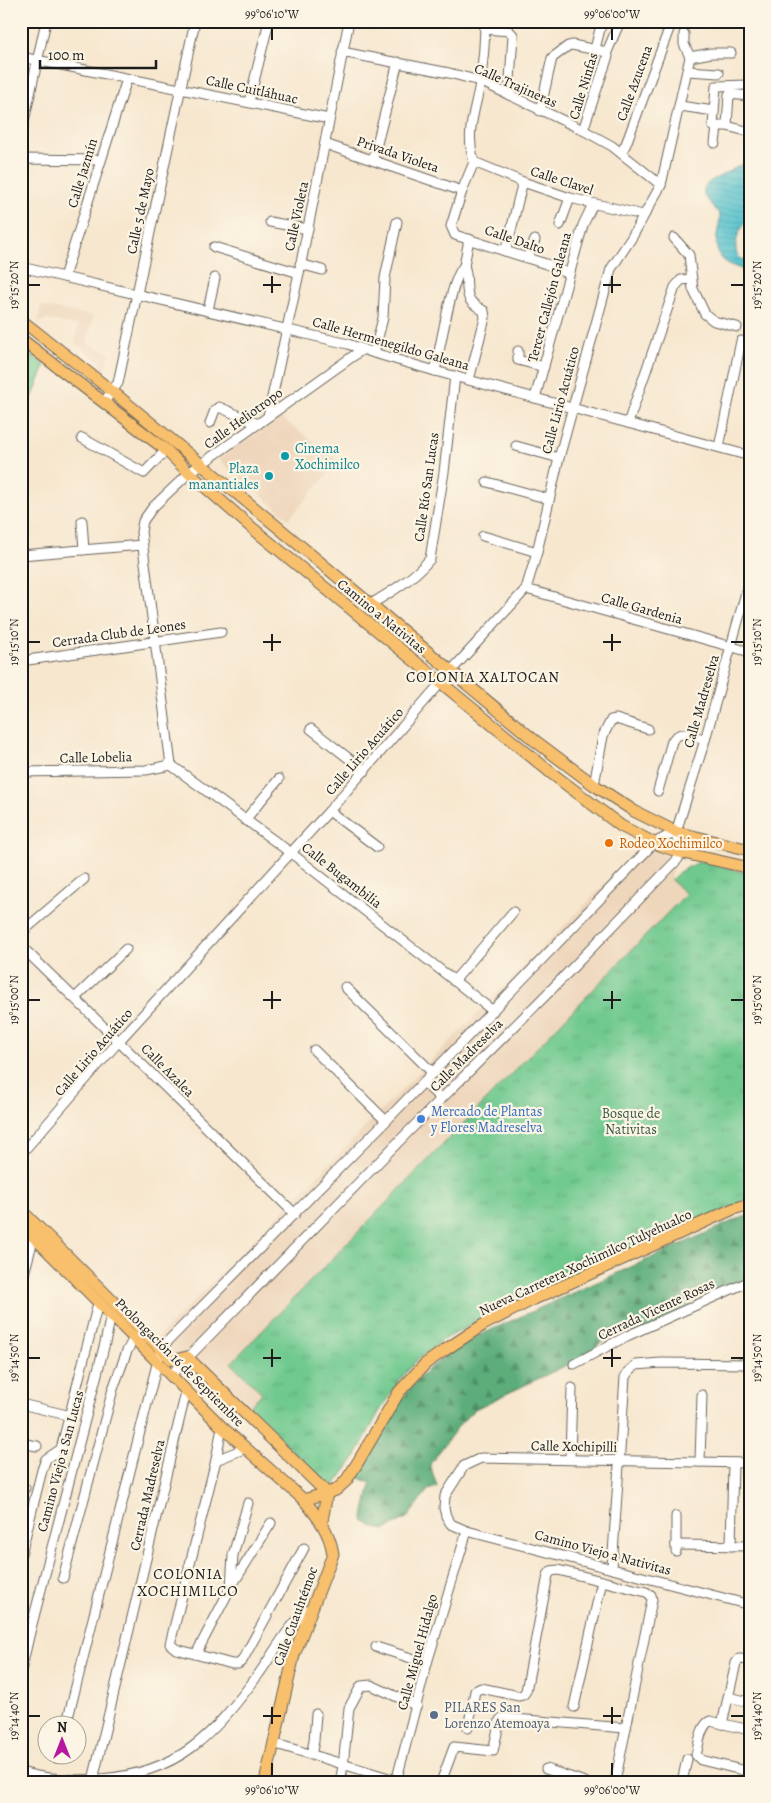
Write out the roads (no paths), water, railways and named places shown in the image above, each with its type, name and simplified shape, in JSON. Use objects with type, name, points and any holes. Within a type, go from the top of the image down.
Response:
[{"type":"main road","name":"Camino a Nativitas","points":[[21,320],[201,464],[534,740],[594,785],[634,811],[676,832],[750,850]]},
{"type":"main road","name":"Camino a Nativitas","points":[[21,339],[166,450],[251,528],[550,772],[621,826],[654,843],[679,852],[750,868]]},
{"type":"main road","points":[[58,366],[66,355]]},
{"type":"main road","name":"Nueva Carretera Xochimilco Tulyehualco","points":[[327,1493],[336,1490],[346,1481],[399,1392],[426,1364],[442,1352],[483,1325],[532,1300],[733,1209],[750,1204]]},
{"type":"main road","name":"Prolongación 16 de Septiembre","points":[[21,1210],[170,1359],[187,1358]]},
{"type":"main road","name":"Prolongación 16 de Septiembre","points":[[21,1224],[186,1392],[222,1427],[304,1500]]},
{"type":"main road","points":[[187,1358],[327,1493]]},
{"type":"main road","points":[[304,1500],[327,1493]]},
{"type":"main road","points":[[322,1522],[327,1493]]},
{"type":"main road","name":"Calle Cuauhtémoc","points":[[265,1782],[294,1655],[333,1554],[331,1542],[322,1522],[304,1500]]},
{"type":"street","points":[[21,135],[46,21]]},
{"type":"street","name":"Calle 5 de Mayo","points":[[104,402],[118,384],[195,21]]},
{"type":"street","points":[[249,102],[269,21]]},
{"type":"street","name":"Calle Violeta","points":[[268,416],[308,229],[348,21]]},
{"type":"street","points":[[595,49],[602,21]]},
{"type":"street","name":"Calle Ninfas","points":[[584,130],[608,56],[607,52],[620,21]]},
{"type":"street","name":"Calle Azucena","points":[[621,153],[672,21]]},
{"type":"street","points":[[462,190],[474,162],[470,132],[480,81],[485,25],[513,35],[509,95]]},
{"type":"street","points":[[684,34],[684,44],[690,57],[711,53],[730,53]]},
{"type":"street","points":[[540,111],[552,58],[568,46],[607,52]]},
{"type":"street","name":"Calle Trajineras","points":[[342,52],[398,62],[480,81],[540,111],[584,130],[612,146],[661,185]]},
{"type":"street","name":"Calle Cuitláhuac","points":[[21,57],[329,119]]},
{"type":"street","name":"Calle Lirio Acuático","points":[[21,1154],[119,1041],[329,812],[451,671],[526,589],[537,552],[559,458],[611,269],[632,237],[661,185],[690,57]]},
{"type":"street","points":[[373,159],[398,62]]},
{"type":"street","points":[[687,71],[719,73]]},
{"type":"street","name":"Calle Jazmín","points":[[64,277],[127,79]]},
{"type":"street","points":[[749,84],[716,86],[712,126],[722,126],[750,132]]},
{"type":"street","points":[[715,143],[722,126],[729,94],[750,96]]},
{"type":"street","points":[[680,106],[714,111]]},
{"type":"street","name":"Privada Violeta","points":[[325,144],[462,190]]},
{"type":"street","points":[[21,159],[100,160]]},
{"type":"street","name":"Calle Clavel","points":[[474,162],[523,182],[570,198],[643,215]]},
{"type":"street","points":[[505,251],[523,182]]},
{"type":"street","name":"Calle Dalto","points":[[462,190],[451,226],[452,232],[455,235],[527,258],[569,274]]},
{"type":"street","points":[[560,225],[570,198]]},
{"type":"street","name":"Tercer Callejón Galeana","points":[[535,398],[569,274],[584,225],[593,204]]},
{"type":"street","points":[[270,222],[308,229]]},
{"type":"street","points":[[374,353],[384,318],[385,278],[397,222]]},
{"type":"street","points":[[674,238],[689,256],[693,289],[705,314],[714,321],[737,327]]},
{"type":"street","points":[[469,239],[464,266],[468,293],[470,300],[484,311],[485,318],[469,380]]},
{"type":"street","points":[[527,258],[535,240]]},
{"type":"street","points":[[214,248],[299,269],[322,270]]},
{"type":"street","points":[[436,371],[457,278],[464,266]]},
{"type":"street","name":"Calle Hermenegildo Galeana","points":[[21,267],[348,344],[436,371],[750,456]]},
{"type":"street","points":[[208,310],[215,278]]},
{"type":"street","points":[[628,423],[675,287],[681,280],[691,279]]},
{"type":"street","points":[[719,447],[741,341]]},
{"type":"street","name":"Calle Heliotropo","points":[[171,765],[142,545],[141,532],[143,521],[153,507],[189,473],[363,349]]},
{"type":"street","points":[[518,351],[518,360],[544,367]]},
{"type":"street","name":"Calle Río San Lucas","points":[[372,604],[403,583],[430,559],[442,490],[455,376]]},
{"type":"street","points":[[210,423],[215,410],[219,408],[258,424]]},
{"type":"street","points":[[82,438],[144,473],[166,450]]},
{"type":"street","points":[[516,446],[559,458]]},
{"type":"street","points":[[487,482],[549,498]]},
{"type":"street","points":[[82,522],[84,550]]},
{"type":"street","points":[[483,536],[537,552]]},
{"type":"street","points":[[21,555],[142,545]]},
{"type":"street","name":"Calle Madreselva","points":[[170,1376],[678,859],[679,852],[676,832],[705,740],[750,578]]},
{"type":"street","name":"Calle Gardenia","points":[[526,589],[750,652]]},
{"type":"street","name":"Cerrada Club de Leones","points":[[21,661],[221,632]]},
{"type":"street","points":[[594,785],[603,736],[611,720],[616,719],[648,729]]},
{"type":"street","points":[[311,729],[365,770]]},
{"type":"street","points":[[658,791],[672,741],[676,736],[679,733],[705,740]]},
{"type":"street","name":"Calle Lobelia","points":[[21,772],[146,770],[171,765]]},
{"type":"street","name":"Calle Bugambilia","points":[[171,765],[291,853],[493,1011]]},
{"type":"street","points":[[245,820],[279,779]]},
{"type":"street","points":[[329,812],[377,847]]},
{"type":"street","name":"Calle Madreselva","points":[[161,1348],[386,1121],[654,843],[676,832]]},
{"type":"street","points":[[21,933],[84,879]]},
{"type":"street","points":[[454,981],[513,912]]},
{"type":"street","name":"Calle Azalea","points":[[21,946],[295,1214]]},
{"type":"street","points":[[75,998],[126,949]]},
{"type":"street","points":[[345,987],[432,1073]]},
{"type":"street","points":[[314,1050],[386,1121]]},
{"type":"street","points":[[424,1082],[441,1099]]},
{"type":"street","points":[[21,1285],[34,1236]]},
{"type":"street","name":"Cerrada Vicente Rosas","points":[[574,1364],[627,1336],[750,1281]]},
{"type":"street","points":[[21,1554],[46,1459],[61,1449],[71,1416],[98,1303]]},
{"type":"street","name":"Camino Viejo a San Lucas","points":[[21,1671],[111,1315]]},
{"type":"street","points":[[63,1578],[113,1389],[127,1351],[134,1338]]},
{"type":"street","points":[[69,1716],[161,1348]]},
{"type":"street","points":[[612,1568],[625,1376],[628,1371],[636,1365],[661,1363],[750,1364]]},
{"type":"street","points":[[570,1459],[572,1388]]},
{"type":"street","name":"Cerrada Madreselva","points":[[93,1780],[186,1392]]},
{"type":"street","points":[[700,1462],[702,1395]]},
{"type":"street","points":[[21,1404],[71,1416]]},
{"type":"street","points":[[222,1427],[216,1460],[170,1644],[176,1650],[238,1664],[304,1548]]},
{"type":"street","points":[[21,1443],[36,1446]]},
{"type":"street","points":[[216,1460],[246,1448]]},
{"type":"street","name":"Calle Xochipilli","points":[[451,1524],[444,1508],[445,1496],[464,1466],[481,1458],[750,1463]]},
{"type":"street","points":[[731,1546],[733,1463]]},
{"type":"street","points":[[231,1587],[233,1555],[248,1502]]},
{"type":"street","points":[[676,1516],[676,1548],[750,1546]]},
{"type":"street","points":[[196,1654],[231,1587],[271,1523]]},
{"type":"street","name":"Camino Viejo a Nativitas","points":[[451,1524],[467,1531],[750,1605]]},
{"type":"street","name":"Calle Miguel Hidalgo","points":[[398,1781],[427,1663],[467,1531]]},
{"type":"street","points":[[468,1728],[475,1691],[478,1688],[519,1696],[523,1696],[526,1691],[548,1574],[551,1571],[558,1570],[646,1592],[651,1595],[652,1600],[615,1782]]},
{"type":"street","points":[[574,1707],[602,1581]]},
{"type":"street","points":[[21,1772],[59,1780],[93,1780],[124,1777],[170,1762],[199,1744],[226,1716],[295,1622],[313,1607]]},
{"type":"street","points":[[376,1647],[427,1663]]},
{"type":"street","points":[[722,1724],[736,1663],[739,1659],[750,1660]]},
{"type":"street","points":[[340,1782],[349,1708],[361,1686],[371,1685],[417,1706]]},
{"type":"street","points":[[728,1697],[750,1702]]},
{"type":"street","points":[[311,1755],[316,1714]]},
{"type":"street","points":[[441,1782],[454,1747],[493,1751],[502,1718],[625,1728]]},
{"type":"street","points":[[750,1730],[707,1722],[703,1727],[696,1756],[701,1760],[750,1772]]},
{"type":"street","points":[[273,1744],[398,1781]]},
{"type":"street","points":[[682,1782],[687,1759]]},
{"type":"street","points":[[546,1769],[585,1782]]},
{"type":"water","points":[[750,160],[750,218],[741,228],[736,243],[736,250],[738,256],[750,260],[750,272],[729,264],[720,256],[716,244],[720,215],[704,195],[704,188],[709,182]]},
{"type":"place","name":"Cinema Xochimilco","points":[[285,456]]},
{"type":"place","name":"Plaza manantiales","points":[[269,476]]},
{"type":"place","name":"Rodeo Xochimilco","points":[[609,843]]},
{"type":"place","name":"Mercado de Plantas y Flores Madreselva","points":[[421,1119]]},
{"type":"place","name":"PILARES San Lorenzo Atemoaya","points":[[434,1715]]},
{"type":"district","name":"COLONIA XALTOCAN","points":[[483,677]]},
{"type":"district","name":"COLONIA XOCHIMILCO","points":[[188,1582]]},
{"type":"park label","name":"Bosque de Nativitas","points":[[631,1122]]}]
